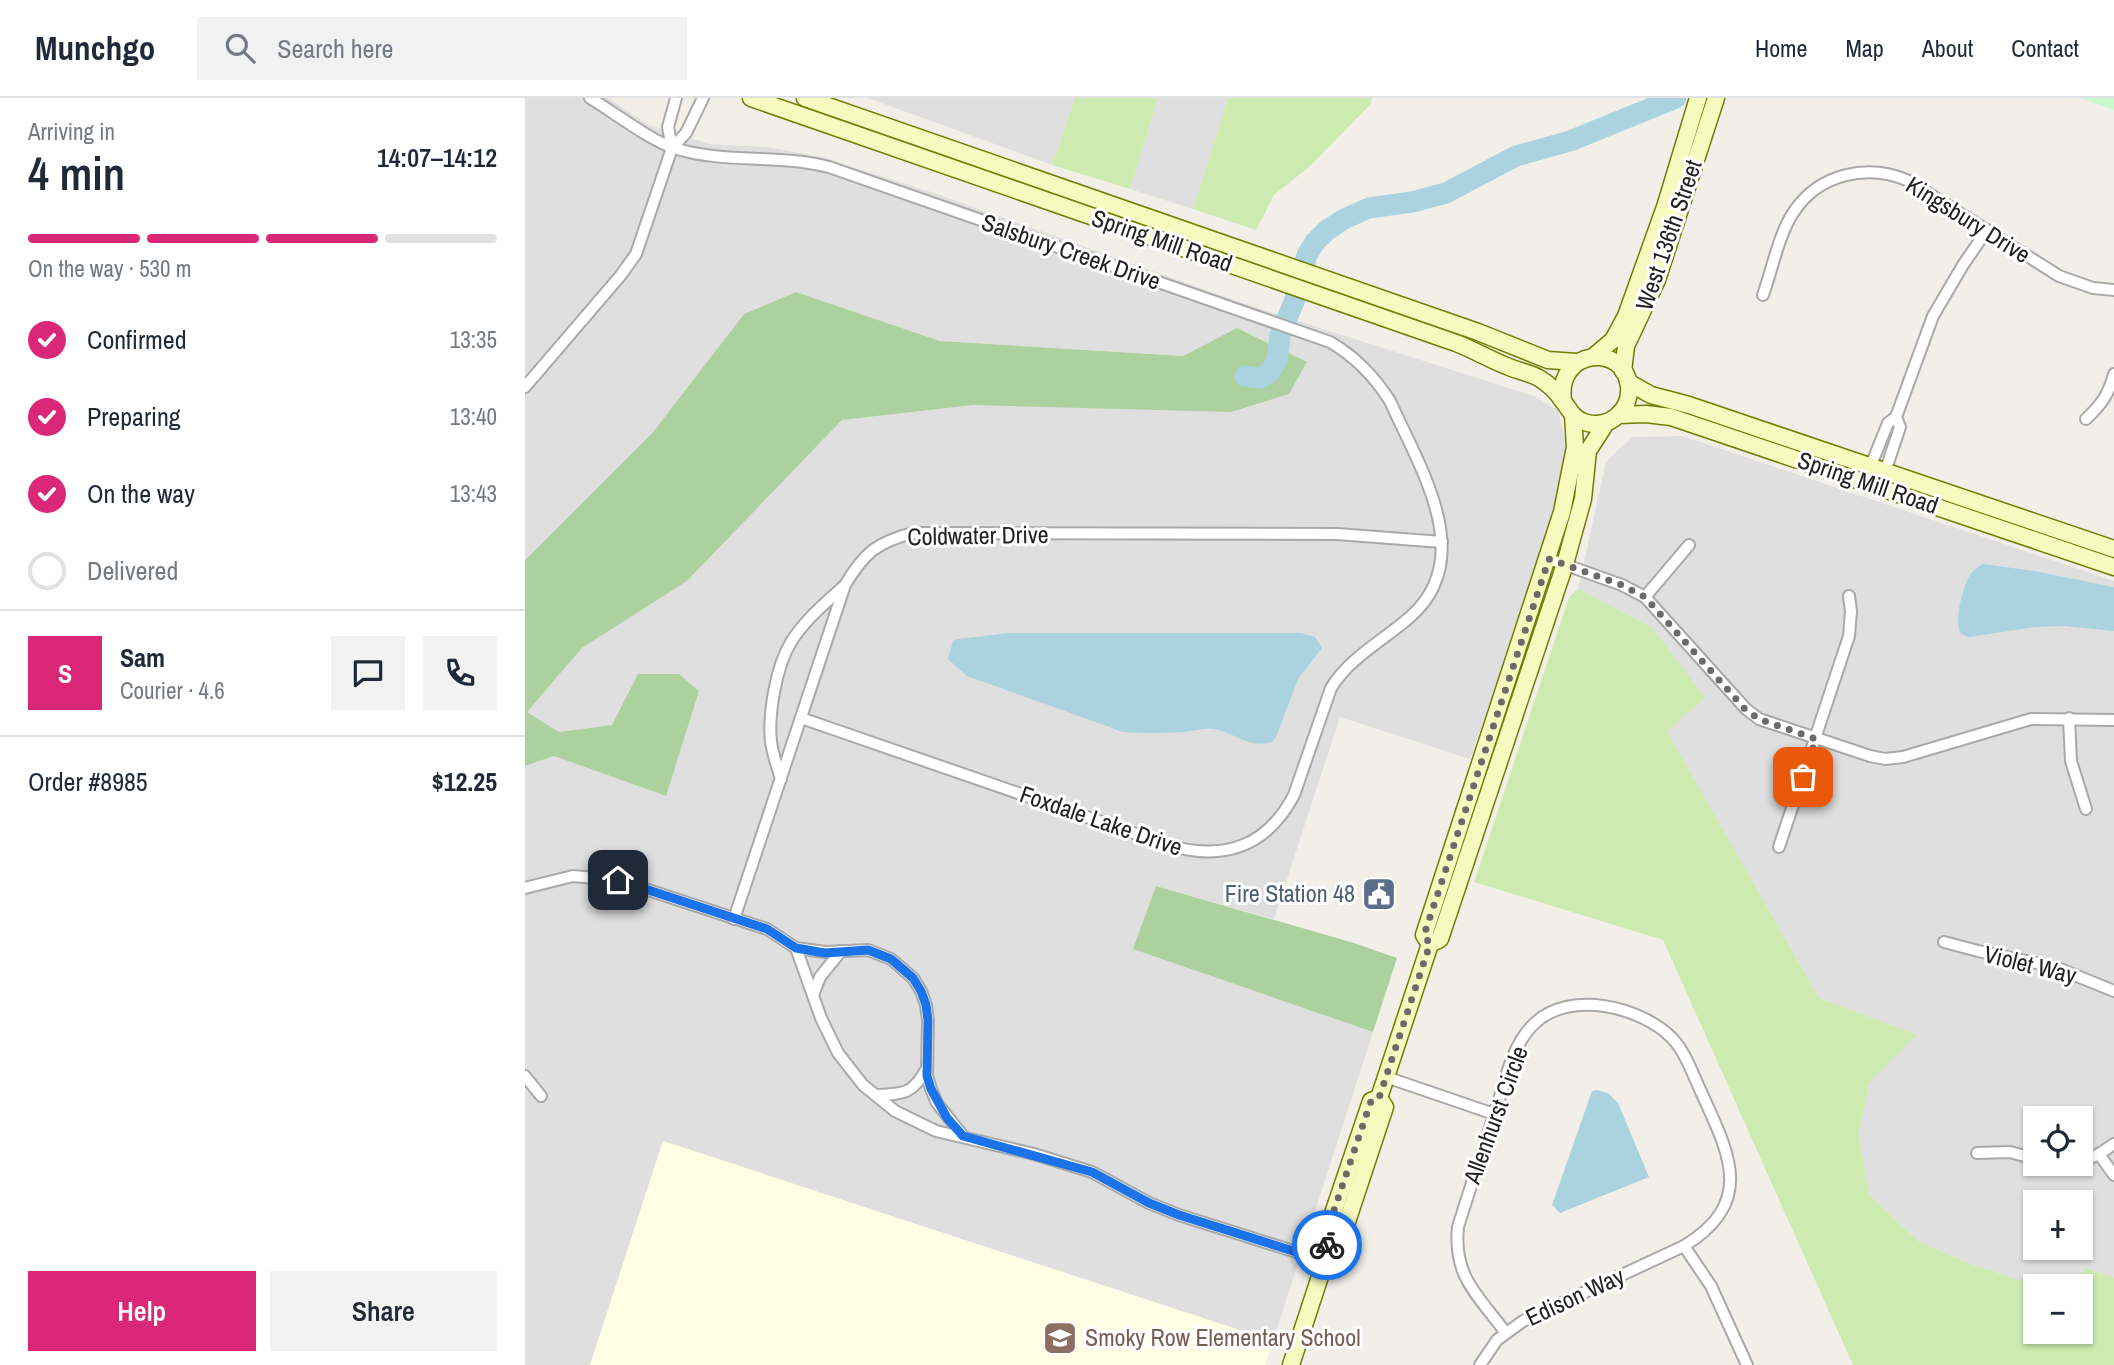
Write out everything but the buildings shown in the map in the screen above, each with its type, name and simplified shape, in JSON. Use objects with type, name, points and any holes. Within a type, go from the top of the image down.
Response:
[{"type":"street","name":"Salsbury Creek Drive","points":[[590,98],[672,148],[727,157],[797,161],[829,167],[1290,327],[1346,351],[1382,388],[1433,499],[1440,517],[1442,542]]},
{"type":"street","points":[[672,148],[669,127],[675,98]]},
{"type":"street","points":[[525,387],[636,254],[672,148],[686,133],[703,98]]},
{"type":"street","name":"Spring Mill Road","points":[[751,98],[1465,346],[1508,367],[1537,377],[1563,400]]},
{"type":"street","name":"Spring Mill Road","points":[[805,98],[1478,332],[1548,360],[1577,362]]},
{"type":"street","name":"West 136th Street","points":[[1626,376],[1626,346],[1657,280],[1716,98]]},
{"type":"street","name":"West 136th Street","points":[[1593,356],[1613,340],[1626,316],[1665,207],[1696,103]]},
{"type":"street","name":"Kingsbury Drive","points":[[1763,295],[1792,215],[1814,190],[1845,175],[1875,171],[1897,176],[2059,276],[2093,288],[2114,290]]},
{"type":"street","points":[[1875,477],[1900,428],[1896,417],[1933,316],[1987,230]]},
{"type":"street","points":[[1291,1365],[1327,1255],[1324,1240],[1371,1101],[1379,1098],[1430,944],[1424,935],[1557,562],[1583,499],[1588,451],[1628,400],[1626,376],[1610,360],[1593,356],[1577,362],[1564,379],[1563,400],[1573,415],[1588,424],[1612,419]]},
{"type":"street","points":[[2086,419],[2102,404],[2114,374]]},
{"type":"street","name":"Spring Mill Road","points":[[1626,376],[1655,396],[1689,405],[2114,567]]},
{"type":"street","name":"Spring Mill Road","points":[[1612,419],[1642,414],[1671,417],[2114,549]]},
{"type":"street","points":[[1557,562],[1575,447],[1573,415]]},
{"type":"street","name":"Coldwater Drive","points":[[734,919],[845,585],[858,563],[882,543],[913,533],[1337,534],[1442,542]]},
{"type":"street","name":"Foxdale Lake Drive","points":[[801,718],[1171,846],[1195,853],[1235,849],[1254,841],[1286,811],[1331,688],[1349,665],[1395,630],[1427,598],[1441,564],[1442,542]]},
{"type":"street","points":[[1645,597],[1689,545]]},
{"type":"street","points":[[1557,562],[1622,585],[1645,597],[1745,709],[1759,719],[1845,749],[1885,759],[1903,757],[2031,719],[2114,719]]},
{"type":"street","points":[[781,779],[771,742],[772,700],[781,669],[790,642],[845,585]]},
{"type":"street","points":[[1779,847],[1849,636],[1849,596]]},
{"type":"street","points":[[2069,718],[2071,761],[2085,809]]},
{"type":"street","points":[[525,888],[573,876],[618,880],[777,934],[796,948],[825,953],[855,949],[891,959],[913,978],[926,1005],[929,1035],[927,1076],[937,1103],[963,1136]]},
{"type":"street","name":"Violet Way","points":[[1944,942],[2055,967],[2114,991]]},
{"type":"street","points":[[796,948],[829,1038],[838,1053],[850,1070],[876,1095],[911,1120],[936,1131],[1092,1172],[1149,1203],[1179,1215],[1327,1255]]},
{"type":"street","points":[[813,995],[820,977],[841,951]]},
{"type":"street","name":"Allenhurst Circle","points":[[1505,1332],[1465,1276],[1456,1244],[1458,1227],[1510,1066],[1522,1039],[1535,1023],[1551,1012],[1579,1005],[1602,1005],[1658,1027],[1682,1051],[1725,1144],[1729,1162],[1729,1192],[1725,1204],[1715,1222],[1684,1246]]},
{"type":"street","points":[[876,1095],[906,1092],[920,1080],[928,1067]]},
{"type":"street","points":[[525,1076],[541,1096]]},
{"type":"street","points":[[1386,1077],[1494,1114]]},
{"type":"street","points":[[2093,1157],[2114,1144]]},
{"type":"street","points":[[1977,1153],[2010,1152],[2023,1156]]},
{"type":"street","points":[[2099,1154],[2114,1175]]},
{"type":"street","points":[[1684,1246],[1711,1286],[1747,1365]]},
{"type":"street","name":"Edison Way","points":[[1480,1365],[1505,1332],[1523,1321],[1684,1246]]},
{"type":"shaded area","points":[[525,98],[608,98],[649,125],[710,144],[767,147],[822,157],[937,194],[1242,303],[1534,396],[1558,410],[1569,456],[1562,498],[1470,759],[1340,717],[1274,919],[1156,886],[1134,949],[1373,1032],[1273,1341],[663,1141],[590,1365],[525,1365],[525,766],[554,756],[666,796],[638,674],[613,725],[559,732],[527,712],[582,648],[687,581],[842,420],[974,405],[1289,394],[1307,362],[1237,328],[1184,356],[940,341],[796,292],[744,314],[653,432],[525,560]]},
{"type":"shaded area","points":[[868,98],[1075,98],[1052,165]]},
{"type":"shaded area","points":[[1158,98],[1228,98],[1193,209],[1130,189]]},
{"type":"shaded area","points":[[1683,436],[2114,581],[2114,1278],[2084,1267],[2081,1274],[2023,1274],[2023,1281],[1971,1264],[1919,1242],[1869,1196],[1859,1135],[1869,1082],[1916,1035],[1819,998],[1666,730],[1704,699],[1652,627],[1578,589],[1606,462],[1632,437]]},
{"type":"shaded area","points":[[663,1141],[1273,1341],[1265,1365],[590,1365]]},
{"type":"green space","points":[[1075,98],[1158,98],[1130,189],[1052,165]]},
{"type":"green space","points":[[1228,98],[1372,98],[1370,105],[1310,166],[1274,195],[1256,230],[1193,209]]},
{"type":"green space","points":[[2076,98],[2114,98],[2114,110],[2082,99]]},
{"type":"green space","points":[[796,292],[940,341],[1183,356],[1237,328],[1307,362],[1289,394],[1231,412],[974,405],[842,420],[687,581],[582,648],[527,712],[559,732],[612,725],[638,674],[679,674],[699,691],[666,796],[554,756],[525,766],[525,560],[653,432],[744,314]]},
{"type":"green space","points":[[1578,589],[1652,627],[1705,698],[1667,731],[1819,998],[1917,1035],[1869,1083],[1859,1135],[1869,1195],[1919,1242],[1971,1264],[2023,1281],[2023,1344],[2093,1344],[2093,1274],[2081,1274],[2084,1267],[2114,1278],[2114,1365],[1853,1365],[1663,940],[1474,882],[1569,597]]},
{"type":"green space","points":[[1156,886],[1397,958],[1373,1032],[1133,949]]},
{"type":"water","points":[[1983,564],[2114,587],[2114,631],[2064,626],[2035,627],[1969,637],[1961,634],[1958,613],[1967,580],[1976,568]]},
{"type":"water","points":[[1009,633],[1300,633],[1315,637],[1322,648],[1298,679],[1276,737],[1272,742],[1263,744],[1248,742],[1213,729],[1162,733],[1123,732],[967,676],[948,659],[953,641]]},
{"type":"water","points":[[1592,1091],[1608,1093],[1618,1103],[1649,1177],[1560,1213],[1552,1205]]},
{"type":"waterway","points":[[1245,376],[1260,378],[1269,373],[1277,361],[1280,335],[1294,302],[1307,255],[1326,231],[1344,219],[1369,208],[1412,202],[1446,193],[1516,156],[1570,141],[1676,98]]},
{"type":"way so far","points":[[1327,1245],[1324,1240],[1371,1101],[1379,1098],[1430,944],[1424,935],[1549,559],[1622,585],[1645,597],[1745,709],[1759,719],[1816,739],[1803,777]]},
{"type":"place","name":"Fire Station 48","points":[[1379,894]]},
{"type":"place","name":"Smoky Row Elementary School","points":[[1060,1338]]},
{"type":"route","points":[[618,880],[767,929],[796,948],[825,953],[868,950],[891,959],[902,967],[913,978],[926,1005],[929,1035],[927,1076],[931,1089],[947,1118],[963,1136],[1092,1172],[1149,1203],[1179,1215],[1304,1255],[1325,1261],[1329,1249],[1327,1245]]}]
